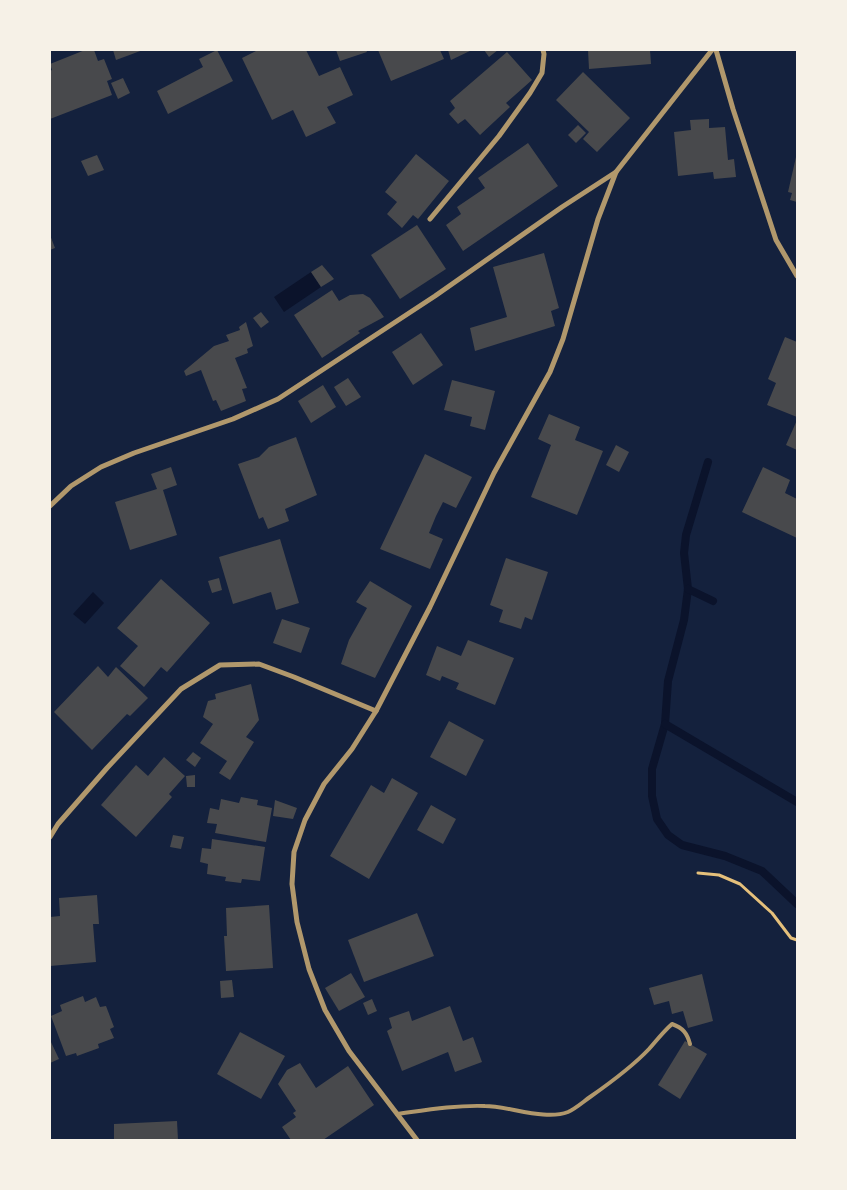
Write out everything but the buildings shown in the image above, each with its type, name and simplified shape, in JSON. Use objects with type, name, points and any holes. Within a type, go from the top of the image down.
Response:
[{"type":"street","points":[[430,219],[499,136],[530,93],[542,72],[543,50]]},
{"type":"street","points":[[417,1140],[349,1051],[325,1010],[309,969],[297,922],[292,884],[294,852],[305,820],[324,784],[352,749],[376,711],[430,607],[494,473],[550,372],[563,339],[598,219],[616,172],[714,50]]},
{"type":"street","points":[[714,50],[776,240],[797,276]]},
{"type":"street","points":[[50,506],[71,486],[101,467],[134,453],[233,419],[278,399],[435,296],[562,207],[616,172]]},
{"type":"street","points":[[50,837],[58,824],[107,768],[181,689],[220,665],[259,664],[294,676],[376,711]]},
{"type":"lane","points":[[397,1114],[444,1107],[484,1106],[538,1114],[568,1112],[610,1083],[648,1050],[672,1024],[681,1027],[688,1035],[690,1044]]},
{"type":"path","points":[[698,873],[719,875],[740,884],[772,913],[791,938],[797,940]]},
{"type":"water","points":[[311,272],[321,287],[284,312],[274,297]]},
{"type":"water","points":[[93,592],[104,603],[85,624],[73,614]]},
{"type":"waterway","points":[[708,462],[686,535],[684,553],[688,589],[684,620],[668,681],[665,724],[652,769],[652,796],[657,819],[668,835],[682,845],[725,856],[762,871],[797,904]]},
{"type":"waterway","points":[[688,589],[713,601]]},
{"type":"waterway","points":[[665,724],[797,802]]}]
